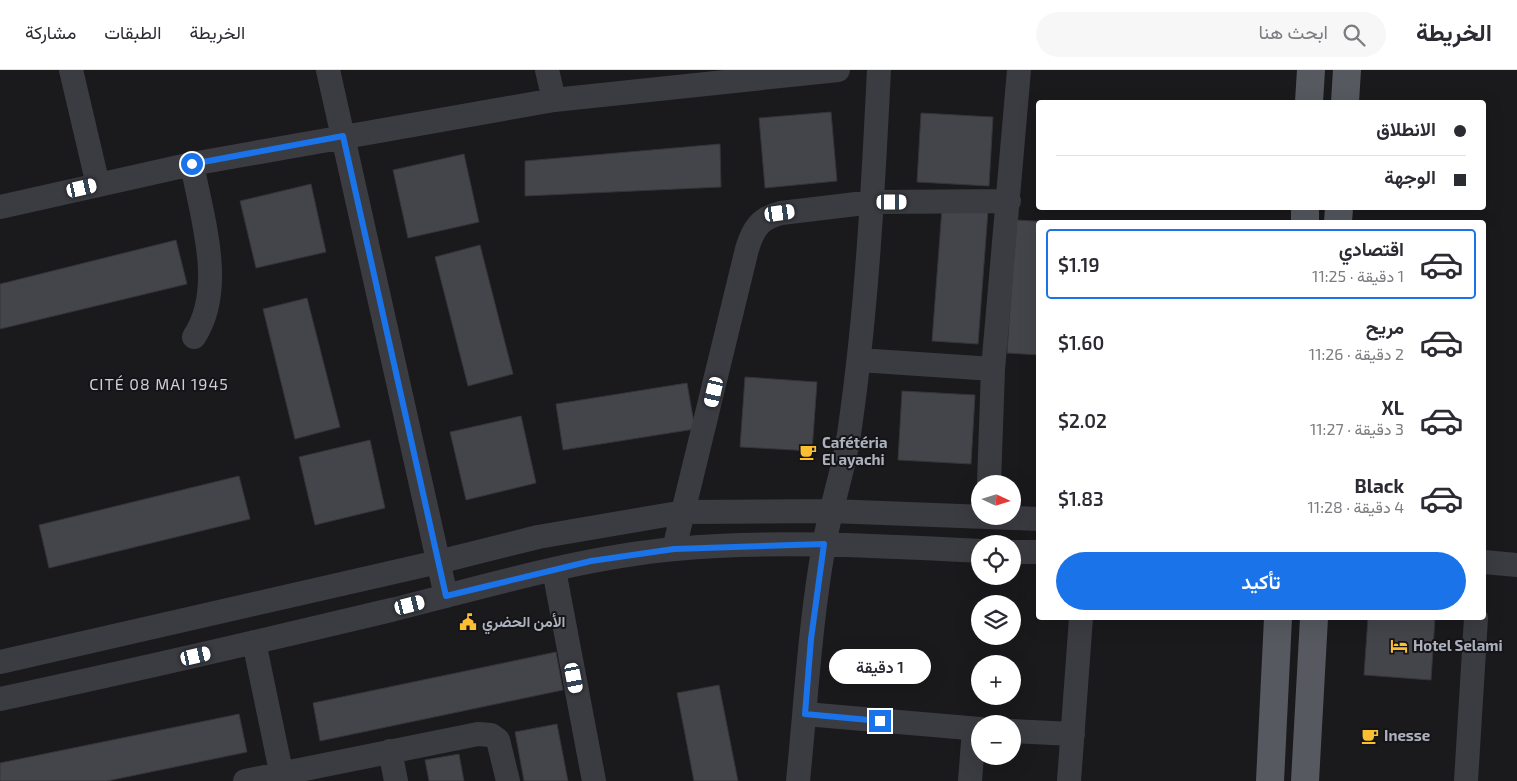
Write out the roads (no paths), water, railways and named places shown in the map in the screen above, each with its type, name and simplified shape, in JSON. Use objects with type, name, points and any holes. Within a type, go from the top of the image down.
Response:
[{"type":"main road","points":[[1310,100],[1311,70]]},
{"type":"main road","points":[[1345,100],[1347,70]]},
{"type":"main road","points":[[1270,781],[1278,620]]},
{"type":"main road","points":[[1305,781],[1314,620]]},
{"type":"street","points":[[71,70],[98,185]]},
{"type":"street","points":[[328,70],[446,596]]},
{"type":"street","points":[[547,70],[554,100]]},
{"type":"street","points":[[0,207],[192,164],[554,100],[838,70]]},
{"type":"street","points":[[798,781],[811,639],[824,544],[846,458],[859,360],[873,202],[880,70]]},
{"type":"street","points":[[989,475],[993,369],[1019,70]]},
{"type":"street","points":[[192,164],[211,282],[209,302],[202,325],[194,337]]},
{"type":"street","points":[[674,549],[751,234],[758,224],[769,216],[873,202],[1009,201]]},
{"type":"street","points":[[859,360],[993,369]]},
{"type":"street","points":[[0,662],[438,562],[538,537],[684,512],[831,511],[971,516]]},
{"type":"street","points":[[1021,518],[1036,519]]},
{"type":"street","points":[[0,699],[254,642],[591,561],[674,549],[824,544],[971,551]]},
{"type":"street","points":[[1021,552],[1036,552]]},
{"type":"street","points":[[1486,562],[1517,565]]},
{"type":"street","points":[[554,570],[594,781]]},
{"type":"street","points":[[1069,781],[1081,620]]},
{"type":"street","points":[[1466,781],[1476,620]]},
{"type":"street","points":[[254,642],[282,777]]},
{"type":"street","points":[[805,714],[971,728]]},
{"type":"street","points":[[1021,731],[1073,734]]},
{"type":"street","points":[[244,781],[282,777],[390,751],[478,734],[491,735],[498,740],[508,781]]},
{"type":"street","points":[[390,751],[396,781]]},
{"type":"street","points":[[970,781],[972,765]]},
{"type":"place","name":"Cafétéria El ayachi","points":[[808,452]]},
{"type":"place","name":"الأمن الحضري","points":[[468,622]]},
{"type":"place","name":"Hotel Selami","points":[[1399,646]]},
{"type":"place","name":"Inesse","points":[[1370,736]]},
{"type":"district","name":"CITÉ 08 MAI 1945","points":[[159,384]]}]
